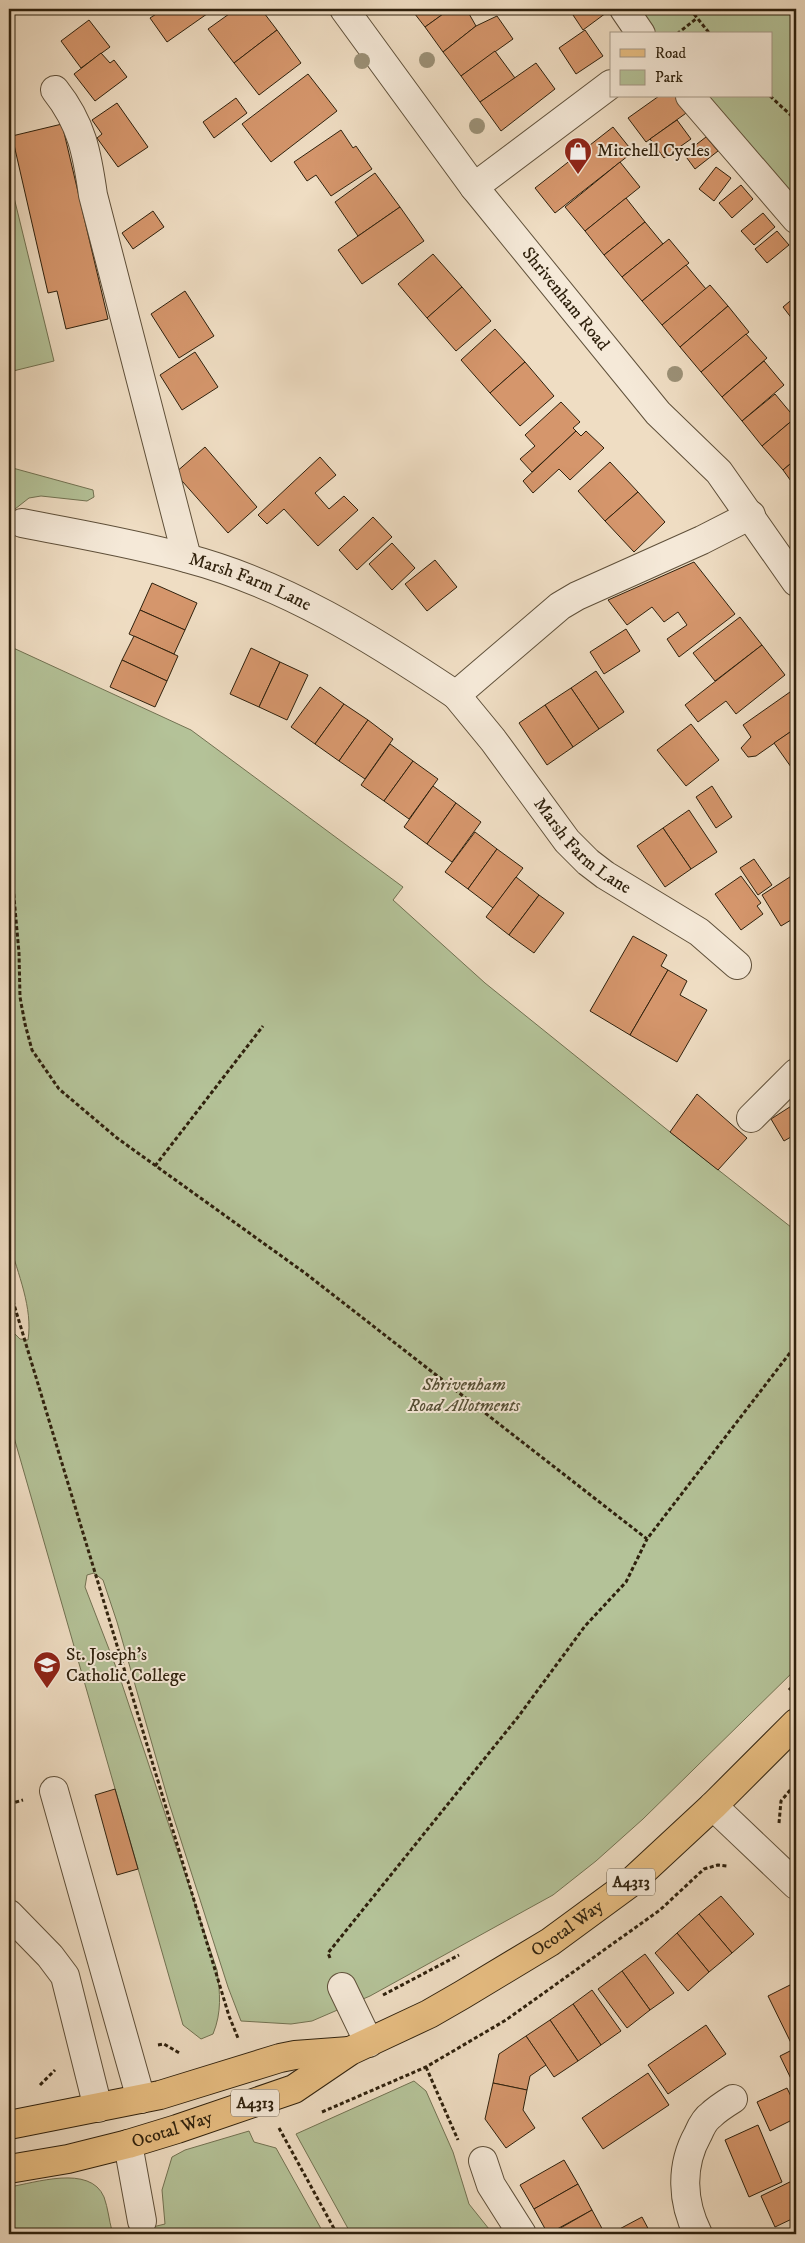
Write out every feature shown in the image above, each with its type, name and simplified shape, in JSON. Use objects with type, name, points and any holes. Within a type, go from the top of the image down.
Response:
[{"type":"main road","name":"Ocotal Way","points":[[9,2169],[68,2159],[129,2143],[294,2089],[359,2047],[462,1995],[550,1942],[628,1884],[713,1806],[796,1723]]},
{"type":"main road","name":"Ocotal Way","points":[[9,2126],[141,2099],[295,2055],[359,2047]]},
{"type":"main road","points":[[129,2143],[141,2099]]},
{"type":"main road","points":[[98,2108],[129,2143]]},
{"type":"street","name":"Shrivenham Road","points":[[344,9],[474,187],[658,414],[708,460],[751,515],[796,582]]},
{"type":"street","points":[[624,9],[640,32]]},
{"type":"street","points":[[474,187],[610,85]]},
{"type":"street","points":[[55,90],[75,118],[83,137],[93,195],[187,558]]},
{"type":"street","points":[[692,98],[796,219]]},
{"type":"street","points":[[456,695],[568,601],[702,540],[751,515]]},
{"type":"street","name":"Marsh Farm Lane","points":[[22,523],[187,558],[270,588],[341,622],[384,647],[456,695],[493,740],[567,841],[605,875],[699,932],[737,965]]},
{"type":"street","points":[[751,1118],[796,1073]]},
{"type":"street","points":[[54,1791],[141,2099]]},
{"type":"street","points":[[713,1806],[796,1885]]},
{"type":"street","points":[[9,1914],[20,1940],[50,1956],[65,1976],[98,2108]]},
{"type":"street","points":[[347,1998],[359,2047]]},
{"type":"street","points":[[698,2234],[687,2204],[686,2164],[691,2145],[709,2116],[733,2099]]},
{"type":"street","points":[[129,2143],[142,2221]]},
{"type":"street","points":[[483,2161],[491,2185],[522,2234]]},
{"type":"path","points":[[690,9],[708,32]]},
{"type":"path","points":[[680,32],[697,18]]},
{"type":"path","points":[[772,98],[796,120]]},
{"type":"path","points":[[9,842],[19,953],[20,997],[32,1050],[59,1089],[116,1138],[305,1273],[647,1539]]},
{"type":"path","points":[[155,1166],[263,1026]]},
{"type":"path","points":[[9,1288],[229,2016],[251,2068]]},
{"type":"path","points":[[467,1951],[347,1998],[328,1953],[518,1717],[585,1626],[626,1582],[647,1539],[796,1345]]},
{"type":"path","points":[[782,1697],[796,1683]]},
{"type":"path","points":[[128,2052],[164,2044],[188,2058]]},
{"type":"path","points":[[39,2086],[54,2071],[87,2063]]},
{"type":"path","points":[[265,2100],[337,2234]]},
{"type":"green space","points":[[635,9],[796,9],[796,205],[705,98],[772,98],[772,32],[651,32]]},
{"type":"green space","points":[[9,177],[54,361],[9,372]]},
{"type":"green space","points":[[9,467],[93,490],[94,497],[87,501],[41,496],[29,498],[9,515]]},
{"type":"green space","name":"Shrivenham Road Allotments","points":[[9,646],[191,730],[403,887],[393,900],[485,983],[796,1231],[796,1669],[643,1819],[596,1861],[553,1895],[370,1996],[312,2021],[291,2024],[241,2021],[228,1987],[169,1803],[117,1622],[103,1580],[94,1573],[87,1575],[85,1587],[119,1675],[217,1970],[220,2002],[213,2034],[201,2039],[183,2025],[9,1420],[9,1328],[20,1339],[28,1340],[29,1328],[27,1303],[9,1242]]},
{"type":"green space","points":[[414,2081],[426,2091],[453,2152],[469,2204],[493,2234],[351,2234],[296,2134]]},
{"type":"green space","points":[[249,2131],[254,2142],[276,2148],[324,2234],[9,2234],[9,2187],[61,2178],[75,2178],[87,2181],[97,2187],[107,2205],[112,2231],[132,2232],[165,2224],[162,2190],[172,2157],[185,2150]]},
{"type":"building","points":[[164,9],[214,9],[167,42],[150,18]]},
{"type":"building","points":[[236,9],[261,9],[277,30],[234,63],[208,29]]},
{"type":"building","points":[[411,9],[450,9],[425,27]]},
{"type":"building","points":[[450,9],[472,9],[468,12],[476,26],[443,52],[425,27]]},
{"type":"building","points":[[576,9],[602,9],[606,13],[583,30],[571,12]]},
{"type":"building","points":[[497,16],[513,39],[461,76],[443,52],[476,26]]},
{"type":"building","points":[[89,20],[110,47],[81,68],[61,41]]},
{"type":"building","points":[[277,30],[301,63],[259,95],[234,63]]},
{"type":"building","points":[[585,30],[603,56],[576,74],[559,48]]},
{"type":"building","points":[[495,51],[515,78],[480,102],[461,76]]},
{"type":"building","points":[[101,53],[110,63],[114,60],[127,77],[95,101],[74,74]]},
{"type":"building","points":[[536,63],[555,89],[501,131],[480,102]]},
{"type":"building","points":[[308,74],[337,111],[271,162],[242,124]]},
{"type":"building","points":[[236,98],[247,113],[214,138],[203,122]]},
{"type":"building","points":[[656,98],[679,98],[689,111],[646,142],[628,118]]},
{"type":"building","points":[[117,103],[148,147],[118,167],[97,138],[102,134],[92,120]]},
{"type":"building","points":[[677,120],[691,139],[664,158],[650,139]]},
{"type":"building","points":[[62,124],[108,319],[66,329],[57,291],[48,293],[12,136]]},
{"type":"building","name":"Mitchell Cycles","points":[[613,127],[633,152],[555,213],[535,188]]},
{"type":"building","points":[[341,130],[353,148],[356,146],[372,169],[331,196],[316,175],[307,181],[294,162]]},
{"type":"building","points":[[706,137],[718,151],[695,169],[684,154]]},
{"type":"building","points":[[620,162],[640,187],[585,231],[565,207]]},
{"type":"building","points":[[716,167],[731,178],[714,201],[699,189]]},
{"type":"building","points":[[375,173],[400,207],[358,236],[335,202]]},
{"type":"building","points":[[741,185],[753,199],[732,218],[719,203]]},
{"type":"building","points":[[626,198],[645,222],[604,255],[585,231]]},
{"type":"building","points":[[400,207],[424,241],[362,284],[338,250]]},
{"type":"building","points":[[153,211],[164,227],[133,249],[122,233]]},
{"type":"building","points":[[763,213],[775,227],[754,245],[741,231]]},
{"type":"building","points":[[645,222],[663,244],[622,277],[604,255]]},
{"type":"building","points":[[777,231],[789,245],[767,263],[755,249]]},
{"type":"building","points":[[669,239],[689,263],[642,301],[622,277]]},
{"type":"building","points":[[433,254],[462,287],[427,318],[398,284]]},
{"type":"building","points":[[686,265],[706,289],[662,325],[642,301]]},
{"type":"building","points":[[710,285],[728,306],[680,347],[662,325]]},
{"type":"building","points":[[462,287],[491,321],[456,351],[427,318]]},
{"type":"building","points":[[185,291],[214,336],[179,358],[151,314]]},
{"type":"building","points":[[796,296],[796,324],[783,307]]},
{"type":"building","points":[[728,306],[749,332],[701,372],[680,347]]},
{"type":"building","points":[[495,329],[525,362],[490,393],[461,360]]},
{"type":"building","points":[[746,334],[767,358],[722,397],[701,372]]},
{"type":"building","points":[[195,352],[218,387],[182,410],[160,375]]},
{"type":"building","points":[[764,361],[784,385],[742,421],[722,397]]},
{"type":"building","points":[[525,362],[554,396],[520,426],[490,393]]},
{"type":"building","points":[[775,394],[795,418],[762,446],[742,421]]},
{"type":"building","points":[[561,402],[580,422],[573,428],[576,431],[532,472],[520,459],[535,446],[525,435]]},
{"type":"building","points":[[795,418],[796,459],[783,470],[762,446]]},
{"type":"building","points":[[576,431],[581,436],[586,431],[604,448],[570,480],[559,469],[533,493],[523,481]]},
{"type":"building","points":[[205,447],[257,507],[228,533],[175,473]]},
{"type":"building","points":[[320,457],[336,475],[315,493],[329,509],[344,496],[358,510],[318,546],[284,509],[267,524],[258,515]]},
{"type":"building","points":[[796,459],[796,488],[783,470]]},
{"type":"building","points":[[610,462],[638,492],[605,521],[578,491]]},
{"type":"building","points":[[638,492],[665,522],[634,552],[605,521]]},
{"type":"building","points":[[373,517],[392,537],[357,570],[339,550]]},
{"type":"building","points":[[392,543],[415,568],[392,590],[369,564]]},
{"type":"building","points":[[435,560],[457,587],[427,611],[405,584]]},
{"type":"building","points":[[694,562],[735,614],[679,657],[667,639],[687,625],[678,612],[664,622],[652,607],[627,625],[608,600]]},
{"type":"building","points":[[152,583],[197,603],[185,630],[140,610]]},
{"type":"building","points":[[140,610],[185,630],[174,654],[129,634]]},
{"type":"building","points":[[740,617],[762,645],[715,681],[693,653]]},
{"type":"building","points":[[626,629],[640,651],[604,674],[590,652]]},
{"type":"building","points":[[134,636],[178,656],[167,681],[122,660]]},
{"type":"building","points":[[762,645],[785,675],[736,714],[726,701],[698,722],[685,705]]},
{"type":"building","points":[[251,648],[280,662],[259,707],[230,694]]},
{"type":"building","points":[[122,660],[167,681],[155,707],[110,687]]},
{"type":"building","points":[[280,662],[308,675],[287,720],[259,707]]},
{"type":"building","points":[[596,671],[624,712],[599,729],[571,688]]},
{"type":"building","points":[[320,687],[344,704],[315,744],[291,727]]},
{"type":"building","points":[[571,688],[599,729],[573,747],[545,705]]},
{"type":"building","points":[[790,692],[796,701],[796,728],[756,756],[748,757],[741,748],[751,737],[743,725]]},
{"type":"building","points":[[344,704],[368,720],[339,761],[315,744]]},
{"type":"building","points":[[545,705],[573,747],[547,765],[519,723]]},
{"type":"building","points":[[368,720],[393,739],[365,779],[339,761]]},
{"type":"building","points":[[691,724],[719,760],[686,786],[657,750]]},
{"type":"building","points":[[796,728],[796,774],[774,743]]},
{"type":"building","points":[[390,744],[413,761],[384,801],[361,785]]},
{"type":"building","points":[[413,761],[438,779],[409,819],[384,801]]},
{"type":"building","points":[[433,786],[456,803],[427,844],[404,827]]},
{"type":"building","points":[[712,786],[732,817],[716,828],[696,797]]},
{"type":"building","points":[[456,803],[481,822],[452,862],[427,844]]},
{"type":"building","points":[[689,810],[717,852],[691,869],[663,828]]},
{"type":"building","points":[[663,828],[691,869],[665,887],[637,846]]},
{"type":"building","points":[[475,832],[497,849],[468,889],[445,872]]},
{"type":"building","points":[[497,849],[523,868],[493,908],[468,889]]},
{"type":"building","points":[[754,859],[772,885],[758,895],[740,868]]},
{"type":"building","points":[[796,873],[796,917],[781,926],[762,895]]},
{"type":"building","points":[[741,876],[761,903],[757,906],[763,914],[741,930],[715,894]]},
{"type":"building","points":[[516,877],[539,895],[509,935],[486,917]]},
{"type":"building","points":[[539,895],[564,913],[534,953],[509,935]]},
{"type":"building","points":[[633,936],[667,955],[661,966],[668,970],[630,1035],[590,1011]]},
{"type":"building","points":[[668,970],[687,981],[680,995],[707,1010],[677,1062],[630,1035]]},
{"type":"building","points":[[697,1094],[747,1138],[718,1170],[670,1132]]},
{"type":"building","points":[[796,1103],[796,1134],[784,1141],[771,1119]]},
{"type":"building","points":[[115,1789],[138,1869],[117,1875],[95,1795]]},
{"type":"building","points":[[721,1896],[754,1934],[732,1953],[699,1914]]},
{"type":"building","points":[[699,1914],[732,1953],[709,1972],[677,1933]]},
{"type":"building","points":[[677,1933],[709,1972],[688,1991],[655,1953]]},
{"type":"building","points":[[645,1954],[674,1993],[650,2010],[622,1971]]},
{"type":"building","points":[[622,1971],[650,2010],[627,2028],[598,1989]]},
{"type":"building","points":[[796,1982],[796,2048],[794,2049],[768,1996]]},
{"type":"building","points":[[592,1990],[621,2031],[601,2045],[573,2004]]},
{"type":"building","points":[[573,2004],[601,2045],[578,2061],[550,2020]]},
{"type":"building","points":[[550,2020],[578,2061],[554,2077],[526,2036]]},
{"type":"building","points":[[706,2025],[726,2054],[668,2094],[648,2065]]},
{"type":"building","points":[[526,2036],[546,2065],[530,2076],[527,2090],[493,2083],[499,2054]]},
{"type":"building","points":[[796,2048],[796,2083],[794,2085],[780,2056]]},
{"type":"building","points":[[648,2073],[669,2105],[603,2149],[582,2118]]},
{"type":"building","points":[[493,2083],[527,2090],[523,2110],[535,2128],[506,2148],[485,2119]]},
{"type":"building","points":[[787,2088],[796,2107],[796,2118],[770,2131],[757,2102]]},
{"type":"building","points":[[758,2125],[782,2182],[749,2197],[725,2140]]},
{"type":"building","points":[[564,2160],[578,2184],[534,2209],[520,2185]]},
{"type":"building","points":[[796,2179],[796,2217],[775,2227],[761,2196]]},
{"type":"building","points":[[578,2184],[592,2210],[548,2234],[534,2209]]},
{"type":"building","points":[[592,2210],[605,2234],[550,2234]]},
{"type":"building","points":[[642,2217],[651,2234],[612,2234],[612,2233]]},
{"type":"place","name":"Mitchell Cycles","points":[[578,175]]},
{"type":"place","name":"St. Joseph's Catholic College","points":[[47,1689]]}]
